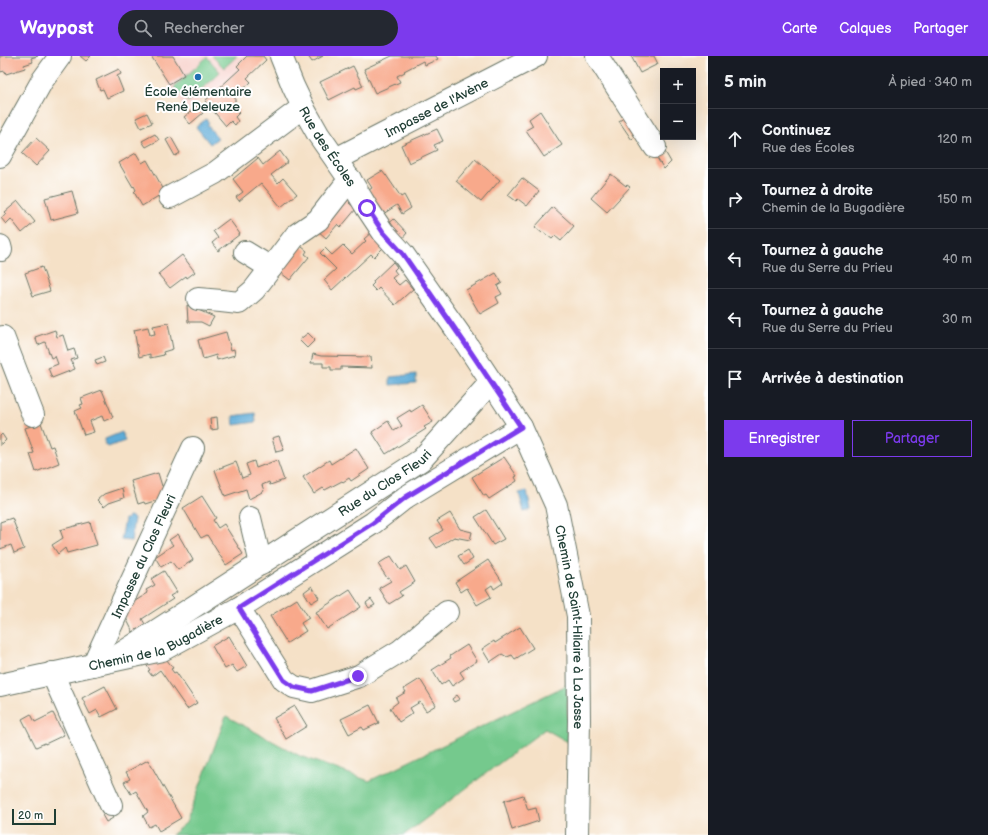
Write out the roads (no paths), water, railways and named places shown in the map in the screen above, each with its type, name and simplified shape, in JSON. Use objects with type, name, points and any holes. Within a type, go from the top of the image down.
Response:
[{"type":"street","points":[[0,156],[6,130],[60,56]]},
{"type":"street","name":"Rue des Écoles","points":[[281,56],[293,86],[318,134],[350,179],[383,232],[403,254],[521,427]]},
{"type":"street","name":"Impasse de l'Avène","points":[[336,159],[536,56]]},
{"type":"street","points":[[597,56],[655,147]]},
{"type":"street","points":[[170,197],[215,173],[303,107]]},
{"type":"street","points":[[198,299],[239,304],[254,290],[296,235],[318,220],[350,179]]},
{"type":"street","points":[[244,252],[271,268]]},
{"type":"street","points":[[0,338],[3,337],[33,415]]},
{"type":"street","name":"Rue du Clos Fleuri","points":[[116,660],[122,653],[421,460],[491,382]]},
{"type":"street","name":"Chemin de la Bugadière","points":[[0,686],[52,673],[162,650],[239,608],[373,523],[406,497],[521,427]]},
{"type":"street","name":"Chemin de Saint-Hilaire à La Jasse","points":[[521,427],[556,505],[578,616],[579,720],[577,835]]},
{"type":"street","name":"Impasse du Clos Fleuri","points":[[93,665],[193,448]]},
{"type":"street","points":[[250,518],[261,564]]},
{"type":"street","points":[[239,608],[284,680],[294,687],[312,691],[358,676],[400,651],[447,612]]},
{"type":"street","points":[[52,673],[111,805]]},
{"type":"water","points":[[206,119],[209,123],[207,125],[218,138],[210,144],[196,127]]},
{"type":"water","points":[[416,374],[416,383],[390,385],[390,377]]},
{"type":"water","points":[[255,413],[256,422],[234,425],[233,416]]},
{"type":"water","points":[[122,432],[125,441],[108,447],[105,444],[105,439]]},
{"type":"water","points":[[527,491],[531,510],[524,512],[519,493]]},
{"type":"water","points":[[128,516],[134,518],[131,541],[121,540],[125,519],[127,519]]},
{"type":"place","name":"École élémentaire René Deleuze","points":[[198,77]]}]
